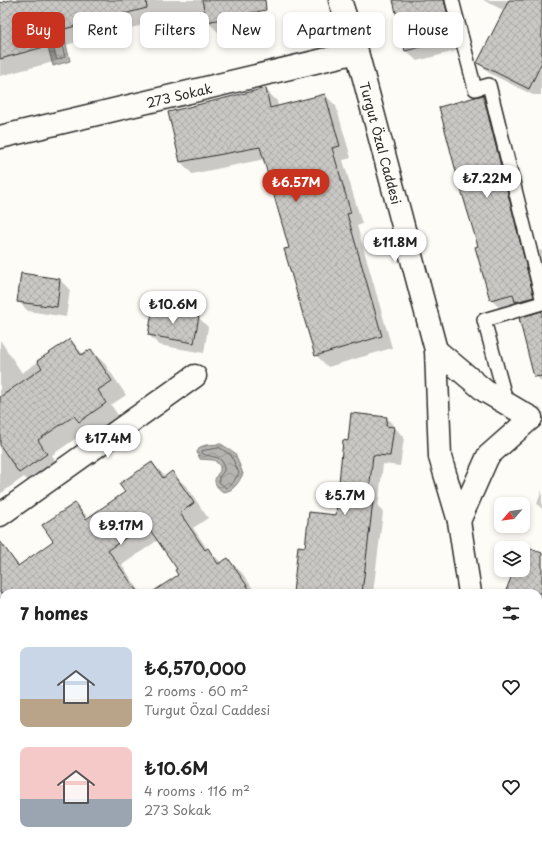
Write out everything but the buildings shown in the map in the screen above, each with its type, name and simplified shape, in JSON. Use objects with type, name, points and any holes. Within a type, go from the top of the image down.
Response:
[{"type":"street","name":"Turgut Özal Caddesi","points":[[340,0],[357,52],[436,350],[440,457],[459,521],[469,589]]},
{"type":"street","name":"273 Sokak","points":[[0,137],[357,52]]},
{"type":"street","points":[[436,350],[485,391],[536,417],[488,456],[459,521]]},
{"type":"street","points":[[0,515],[195,376]]},
{"type":"lane","points":[[452,0],[475,89],[489,85],[542,298]]},
{"type":"lane","points":[[508,404],[484,320],[542,303]]},
{"type":"water","points":[[65,40],[70,61],[53,66],[48,48],[65,48]]},
{"type":"water","points":[[221,444],[235,453],[243,474],[233,488],[223,492],[215,482],[220,471],[220,466],[214,460],[200,459],[197,452],[200,447],[206,445]]}]
